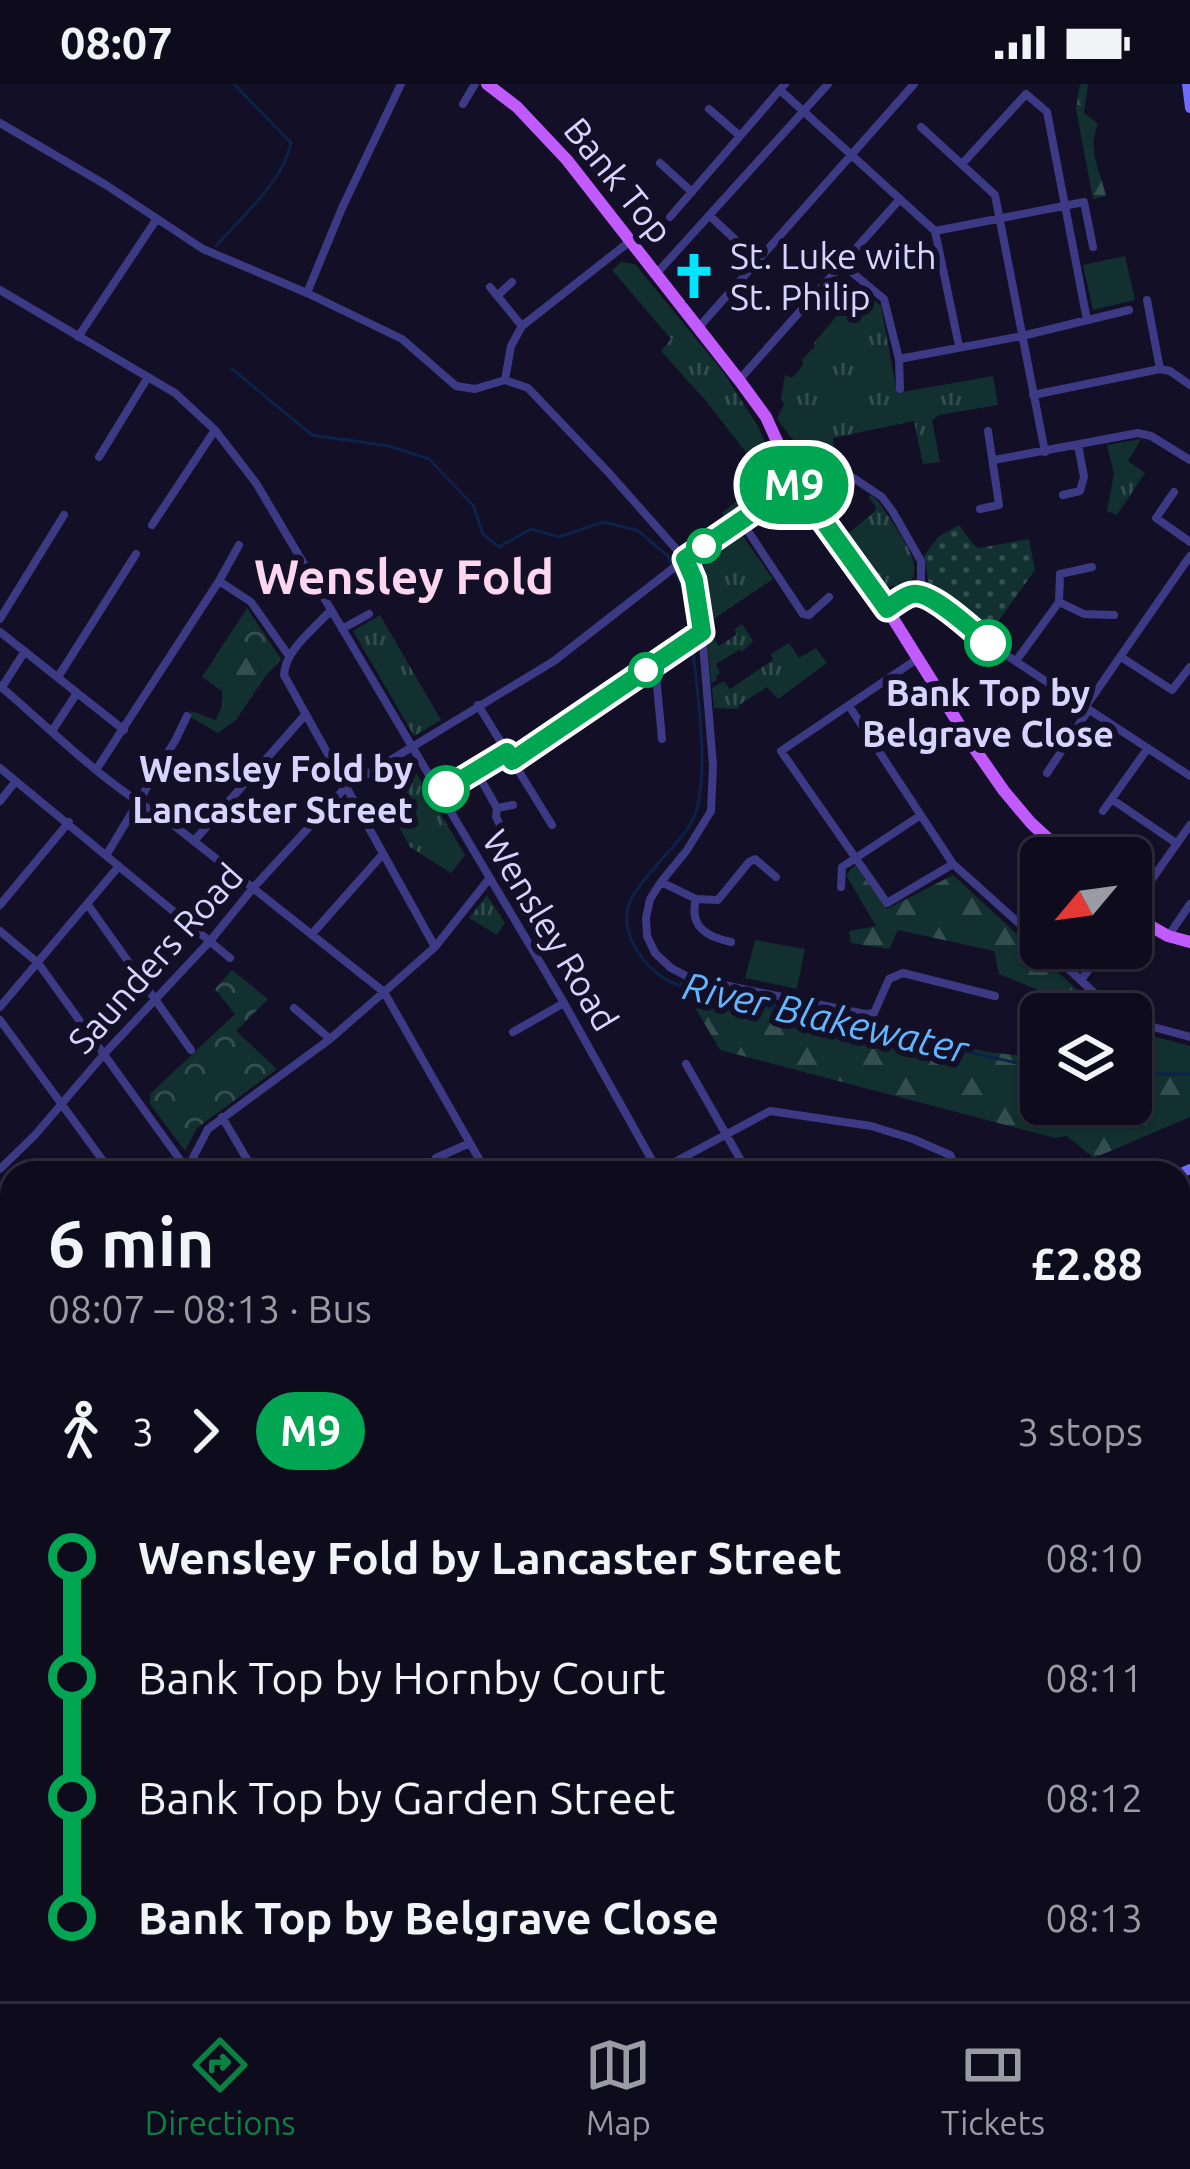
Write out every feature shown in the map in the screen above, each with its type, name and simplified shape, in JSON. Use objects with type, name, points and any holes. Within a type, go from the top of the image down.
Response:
[{"type":"main road","name":"Bank Top","points":[[487,84],[539,128],[567,160],[740,380],[766,417],[796,483],[824,526],[887,609],[1004,791],[1046,837]]},
{"type":"main road","points":[[1187,84],[1190,108]]},
{"type":"main road","points":[[1152,926],[1190,942]]},
{"type":"street","points":[[307,293],[400,84]]},
{"type":"street","points":[[463,104],[475,84]]},
{"type":"street","points":[[656,274],[828,84]]},
{"type":"street","points":[[699,327],[914,84]]},
{"type":"street","points":[[670,218],[782,86],[803,111],[935,230],[959,346]]},
{"type":"street","points":[[962,165],[1026,94],[1047,112],[1087,320]]},
{"type":"street","points":[[709,109],[740,136]]},
{"type":"street","points":[[0,123],[203,249],[402,339],[456,386],[475,389],[505,380],[528,388],[608,472],[676,566],[694,580],[694,637],[713,764],[711,811],[650,899],[646,936],[671,968],[690,978],[866,1014],[874,1013],[881,1002],[885,984],[903,973],[995,997]]},
{"type":"street","points":[[921,128],[994,195],[1045,452]]},
{"type":"street","points":[[660,163],[692,192]]},
{"type":"street","points":[[740,380],[900,199]]},
{"type":"street","points":[[935,230],[1084,202],[1093,247]]},
{"type":"street","points":[[710,216],[757,260]]},
{"type":"street","points":[[78,337],[156,220]]},
{"type":"street","points":[[505,380],[511,346],[522,326],[629,242]]},
{"type":"street","points":[[843,265],[884,299],[900,389]]},
{"type":"street","points":[[512,282],[494,292],[522,326]]},
{"type":"street","name":"Wensley Road","points":[[0,290],[175,393],[215,430],[256,483],[653,1161]]},
{"type":"street","points":[[1148,300],[1160,370]]},
{"type":"street","points":[[898,359],[1129,310]]},
{"type":"street","points":[[1034,395],[1160,370],[1190,385]]},
{"type":"street","points":[[99,457],[148,377]]},
{"type":"street","points":[[152,525],[215,430]]},
{"type":"street","points":[[980,509],[999,505],[988,431]]},
{"type":"street","points":[[994,460],[1138,433],[1190,460]]},
{"type":"street","points":[[1064,495],[1080,491],[1084,478],[1078,445]]},
{"type":"street","points":[[843,471],[882,497],[893,512],[921,561],[921,594]]},
{"type":"street","name":"Saunders Road","points":[[7,1161],[346,787],[554,661],[676,566],[796,483]]},
{"type":"street","points":[[1174,492],[1156,518],[1190,542]]},
{"type":"street","points":[[0,619],[64,515]]},
{"type":"street","points":[[742,522],[806,616],[829,598]]},
{"type":"street","points":[[96,770],[239,545]]},
{"type":"street","points":[[58,677],[136,554]]},
{"type":"street","points":[[1047,772],[1190,556]]},
{"type":"street","points":[[1016,661],[1059,602],[1060,574],[1092,567]]},
{"type":"street","points":[[219,581],[251,602],[289,656]]},
{"type":"street","points":[[887,609],[911,593],[940,604],[1016,661],[1190,776]]},
{"type":"street","points":[[1059,602],[1084,614],[1114,615]]},
{"type":"street","points":[[330,611],[289,656],[284,675],[435,947]]},
{"type":"street","points":[[342,629],[369,614]]},
{"type":"street","points":[[0,632],[124,730]]},
{"type":"street","points":[[439,794],[510,757],[694,637]]},
{"type":"street","points":[[25,651],[1,687],[96,770],[168,820],[384,992],[480,1161]]},
{"type":"street","points":[[1121,657],[1172,690],[1190,668]]},
{"type":"street","points":[[917,658],[781,751],[887,903],[953,863]]},
{"type":"street","points":[[655,664],[662,739]]},
{"type":"street","points":[[52,731],[77,693]]},
{"type":"street","points":[[478,705],[552,826]]},
{"type":"street","points":[[849,706],[953,863],[1020,924]]},
{"type":"street","points":[[194,841],[304,715]]},
{"type":"street","points":[[107,854],[187,716]]},
{"type":"street","points":[[1103,811],[1148,748]]},
{"type":"street","points":[[0,767],[230,958]]},
{"type":"street","points":[[476,771],[497,808],[503,833]]},
{"type":"street","points":[[0,801],[16,781]]},
{"type":"street","points":[[1112,800],[1176,843]]},
{"type":"street","points":[[497,808],[513,805]]},
{"type":"street","points":[[841,887],[842,867],[921,815]]},
{"type":"street","points":[[0,905],[69,822]]},
{"type":"street","points":[[1152,880],[1190,825]]},
{"type":"street","points":[[312,934],[382,854]]},
{"type":"street","points":[[661,882],[697,899],[718,900],[757,855],[776,877]]},
{"type":"street","points":[[0,1007],[119,866]]},
{"type":"street","points":[[191,1161],[208,1129],[330,1039],[435,947],[489,880]]},
{"type":"street","points":[[697,899],[694,919],[699,929],[731,942]]},
{"type":"street","points":[[1168,936],[1190,904]]},
{"type":"street","points":[[88,905],[191,1050]]},
{"type":"street","points":[[0,931],[38,963],[180,1161]]},
{"type":"street","points":[[1069,969],[1095,993]]},
{"type":"street","points":[[1081,980],[1089,969]]},
{"type":"street","points":[[513,1032],[564,1003]]},
{"type":"street","points":[[294,1008],[330,1039]]},
{"type":"street","points":[[0,1020],[103,1161]]},
{"type":"street","points":[[1152,1027],[1190,1037]]},
{"type":"street","points":[[686,1064],[740,1161]]},
{"type":"street","points":[[680,1161],[770,1111],[871,1126],[914,1139],[950,1155],[952,1161]]},
{"type":"street","points":[[222,1117],[248,1161]]},
{"type":"street","points":[[436,1158],[470,1143]]},
{"type":"green space","points":[[1080,84],[1088,84],[1084,113],[1098,124],[1094,151],[1106,196],[1093,199],[1076,109]]},
{"type":"green space","points":[[1125,256],[1135,300],[1093,310],[1083,265]]},
{"type":"green space","points":[[621,262],[635,264],[724,373],[782,477],[778,487],[730,524],[722,513],[766,478],[661,351],[671,339],[612,270]]},
{"type":"green space","points":[[860,288],[881,306],[897,393],[993,376],[998,405],[932,420],[940,462],[923,464],[914,421],[833,438],[835,458],[825,460],[792,439],[777,419],[784,404],[785,375],[792,378]]},
{"type":"green space","points":[[1141,439],[1128,461],[1145,473],[1117,515],[1107,511],[1114,474],[1107,445]]},
{"type":"green space","points":[[871,495],[911,554],[913,578],[903,584],[885,586],[843,538],[875,511]]},
{"type":"green space","points":[[959,525],[979,548],[1029,539],[1035,570],[990,633],[947,595],[929,586],[924,556],[938,537]]},
{"type":"green space","points":[[734,535],[742,535],[773,579],[706,624],[694,568]]},
{"type":"green space","points":[[247,608],[281,659],[265,677],[234,628]]},
{"type":"green space","points":[[380,615],[441,720],[414,736],[353,631]]},
{"type":"green space","points":[[742,624],[753,641],[716,664],[720,673],[711,683],[707,635],[719,646],[736,635],[735,629]]},
{"type":"green space","points":[[234,628],[265,677],[236,720],[218,733],[190,717],[191,711],[216,720],[222,691],[202,677]]},
{"type":"green space","points":[[789,643],[799,658],[816,648],[827,663],[778,699],[767,687],[738,709],[714,708],[712,688],[724,681],[730,689]]},
{"type":"green space","points":[[401,760],[409,761],[465,855],[451,873],[410,847],[389,808],[397,798],[385,771]]},
{"type":"green space","points":[[855,865],[887,909],[953,875],[1020,937],[1020,969],[1054,969],[1080,993],[1046,993],[999,974],[994,951],[898,930],[889,949],[851,943],[849,931],[876,926],[846,875]]},
{"type":"green space","points":[[487,895],[505,923],[497,935],[469,918]]},
{"type":"green space","points":[[755,940],[805,949],[797,989],[745,978]]},
{"type":"green space","points":[[232,970],[268,999],[236,1031],[277,1069],[197,1128],[185,1151],[150,1104],[150,1094],[235,1014],[215,989]]},
{"type":"green space","points":[[680,982],[1020,1056],[1020,1125],[1152,1125],[1152,1036],[1190,1046],[1190,1117],[1094,1158],[1067,1136],[1055,1138],[720,1050]]},
{"type":"waterway","name":"River Blakewater","points":[[216,246],[271,185],[291,143],[234,84]]},
{"type":"waterway","name":"River Blakewater","points":[[232,369],[312,435],[389,446],[429,459],[473,505],[483,534],[499,547],[531,529],[559,537],[603,522],[637,530],[667,555],[687,596],[691,635]]},
{"type":"waterway","name":"River Blakewater","points":[[692,645],[702,738],[701,788],[690,825],[629,904],[629,934],[645,961],[671,982],[711,995],[1020,1064]]},
{"type":"waterway","name":"River Blakewater","points":[[1152,1074],[1190,1074]]},
{"type":"bus line","name":"M9","points":[[446,789],[507,752],[512,761],[702,632],[694,580],[685,559],[796,483],[887,609],[911,593],[921,594],[988,643]]},
{"type":"place","name":"St. Luke with St. Philip","points":[[694,276]]},
{"type":"place","name":"Bank Top by Belgrave Close","points":[[988,643]]},
{"type":"place","name":"Wensley Fold by Lancaster Street","points":[[446,789]]},
{"type":"district","name":"Wensley Fold","points":[[404,576]]}]
